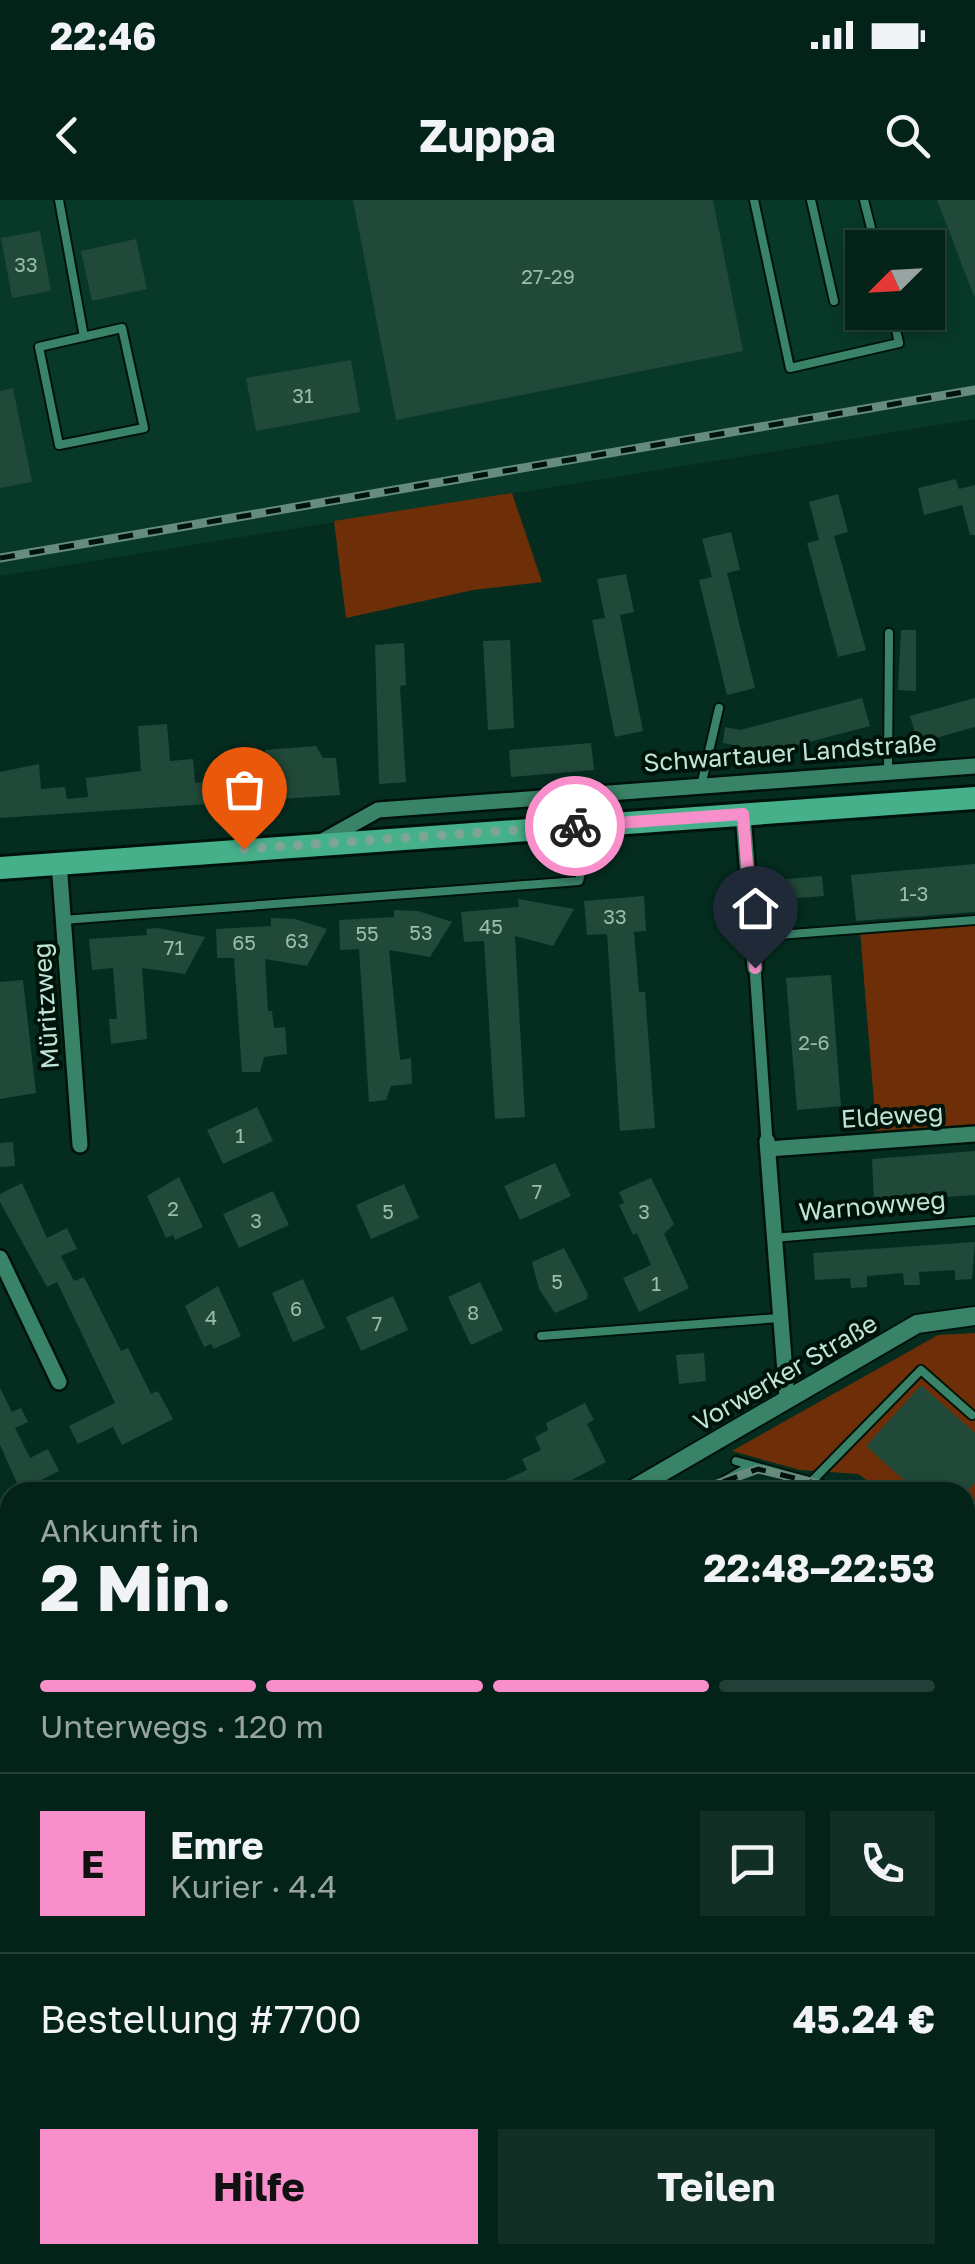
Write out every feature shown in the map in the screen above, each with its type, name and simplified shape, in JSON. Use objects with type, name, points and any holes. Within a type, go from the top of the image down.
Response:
[{"type":"main road","name":"Schwartauer Landstraße","points":[[0,868],[975,798]]},
{"type":"street","name":"Schwartauer Landstraße","points":[[318,844],[378,810],[975,766]]},
{"type":"street","points":[[743,814],[768,1145]]},
{"type":"street","name":"Müritzweg","points":[[59,862],[80,1145]]},
{"type":"street","name":"Eldeweg","points":[[768,1145],[812,1146],[975,1134]]},
{"type":"street","name":"Warnowweg","points":[[768,1145],[787,1398]]},
{"type":"street","points":[[0,1258],[59,1382]]},
{"type":"street","name":"Vorwerker Straße","points":[[645,1482],[916,1324],[975,1316]]},
{"type":"lane","points":[[59,200],[84,338]]},
{"type":"lane","points":[[754,200],[790,368],[899,343],[896,330]]},
{"type":"lane","points":[[811,200],[834,301]]},
{"type":"lane","points":[[864,200],[872,230]]},
{"type":"lane","points":[[122,328],[144,428],[59,445],[39,347],[84,338],[122,328]]},
{"type":"lane","points":[[888,772],[889,633]]},
{"type":"lane","points":[[701,786],[719,708]]},
{"type":"lane","points":[[63,920],[579,880],[584,862],[583,826]]},
{"type":"lane","points":[[752,937],[975,920]]},
{"type":"lane","name":"Warnowweg","points":[[773,1238],[975,1221]]},
{"type":"lane","points":[[541,1336],[779,1318]]},
{"type":"lane","points":[[812,1481],[922,1370],[972,1414]]},
{"type":"lane","points":[[736,1461],[815,1482]]},
{"type":"lane","points":[[722,1482],[750,1466]]},
{"type":"shaded area","points":[[0,200],[975,200],[975,419],[0,576]]},
{"type":"shaded area","points":[[512,493],[542,582],[473,590],[346,618],[334,521]]},
{"type":"shaded area","points":[[975,920],[975,1134],[877,1140],[860,930]]},
{"type":"shaded area","points":[[975,1333],[975,1482],[870,1482],[858,1474],[800,1470],[732,1451],[938,1335]]},
{"type":"building","points":[[353,200],[713,200],[743,351],[396,420]]},
{"type":"building","points":[[937,200],[975,200],[974,296]]},
{"type":"building","points":[[40,231],[51,291],[12,298],[1,238]]},
{"type":"building","points":[[136,239],[147,289],[92,301],[81,251]]},
{"type":"building","points":[[351,360],[360,412],[256,431],[246,378]]},
{"type":"building","points":[[13,388],[32,482],[0,488],[0,391]]},
{"type":"building","points":[[956,479],[959,489],[975,485],[975,535],[970,535],[962,505],[924,515],[918,488]]},
{"type":"building","points":[[838,494],[848,532],[834,536],[866,650],[838,657],[807,543],[819,540],[809,502]]},
{"type":"building","points":[[731,532],[740,570],[727,573],[755,688],[727,695],[699,580],[712,577],[702,539]]},
{"type":"building","points":[[626,574],[634,612],[620,615],[643,731],[615,737],[592,620],[605,618],[597,579]]},
{"type":"building","points":[[901,630],[916,630],[916,691],[898,690]]},
{"type":"building","points":[[510,640],[514,728],[488,730],[483,641]]},
{"type":"building","points":[[404,643],[406,685],[400,686],[406,782],[379,784],[375,645]]},
{"type":"building","points":[[862,698],[870,726],[755,756],[753,749],[723,743],[725,727],[740,730]]},
{"type":"building","points":[[975,698],[975,727],[918,743],[910,716]]},
{"type":"building","points":[[167,724],[170,761],[193,759],[195,783],[226,781],[224,751],[237,749],[239,770],[266,768],[265,750],[316,746],[323,758],[336,758],[340,795],[0,818],[0,772],[39,764],[41,789],[65,787],[67,799],[88,797],[86,778],[141,771],[138,726]]},
{"type":"building","points":[[591,743],[594,770],[511,777],[509,750]]},
{"type":"building","points":[[975,864],[975,912],[856,921],[851,875]]},
{"type":"building","points":[[822,876],[824,896],[764,901],[763,881]]},
{"type":"building","points":[[644,896],[646,931],[634,932],[639,992],[645,992],[655,1128],[620,1131],[607,934],[587,935],[584,901]]},
{"type":"building","points":[[518,899],[574,909],[553,946],[515,936],[525,1117],[495,1119],[484,941],[464,942],[461,912],[519,907]]},
{"type":"building","points":[[394,910],[418,911],[452,922],[430,957],[389,950],[400,1060],[411,1058],[412,1084],[391,1086],[386,1100],[369,1102],[359,949],[340,950],[339,920],[394,917]]},
{"type":"building","points":[[271,918],[295,919],[327,929],[307,966],[265,959],[268,1011],[272,1011],[274,1028],[285,1027],[287,1054],[264,1057],[260,1072],[242,1072],[234,958],[217,958],[216,929],[271,926]]},
{"type":"building","points":[[146,929],[205,937],[185,974],[142,968],[147,1039],[111,1044],[109,1019],[117,1019],[113,968],[92,970],[89,939],[147,935]]},
{"type":"building","points":[[831,975],[841,1106],[797,1110],[786,978]]},
{"type":"building","points":[[23,980],[36,1093],[0,1099],[0,982]]},
{"type":"building","points":[[257,1107],[273,1141],[223,1164],[207,1130]]},
{"type":"building","points":[[13,1142],[15,1166],[0,1167],[0,1143]]},
{"type":"building","points":[[975,1151],[975,1195],[874,1202],[872,1159]]},
{"type":"building","points":[[555,1163],[571,1196],[520,1220],[504,1186]]},
{"type":"building","points":[[179,1177],[203,1227],[175,1240],[173,1235],[166,1238],[147,1196]]},
{"type":"building","points":[[651,1178],[674,1224],[664,1234],[689,1288],[639,1312],[623,1278],[651,1265],[619,1205],[624,1203],[619,1192]]},
{"type":"building","points":[[22,1183],[47,1238],[67,1228],[77,1249],[61,1256],[74,1281],[84,1277],[121,1351],[128,1348],[151,1394],[158,1391],[173,1419],[122,1445],[113,1427],[78,1444],[69,1426],[115,1403],[57,1282],[47,1287],[0,1202],[0,1194]]},
{"type":"building","points":[[404,1184],[419,1218],[371,1239],[356,1205]]},
{"type":"building","points":[[273,1191],[289,1225],[239,1248],[223,1214]]},
{"type":"building","points":[[975,1242],[972,1279],[955,1280],[955,1270],[919,1272],[920,1285],[904,1285],[903,1273],[867,1276],[867,1287],[851,1288],[850,1278],[815,1280],[813,1253]]},
{"type":"building","points":[[564,1248],[588,1294],[587,1299],[555,1313],[539,1289],[532,1262]]},
{"type":"building","points":[[303,1279],[325,1328],[293,1342],[272,1293]]},
{"type":"building","points":[[480,1282],[503,1330],[471,1345],[448,1297]]},
{"type":"building","points":[[218,1286],[241,1336],[214,1349],[211,1344],[204,1347],[185,1306]]},
{"type":"building","points":[[393,1296],[408,1330],[361,1351],[346,1317]]},
{"type":"building","points":[[704,1353],[706,1381],[679,1384],[676,1355]]},
{"type":"building","points":[[921,1385],[975,1433],[975,1482],[906,1482],[866,1446]]},
{"type":"building","points":[[0,1388],[12,1412],[21,1408],[28,1422],[15,1428],[30,1458],[48,1449],[59,1471],[39,1482],[17,1482],[0,1445]]},
{"type":"building","points":[[585,1403],[594,1420],[587,1424],[606,1462],[568,1482],[501,1482],[527,1470],[522,1459],[541,1450],[535,1437],[548,1430],[546,1423]]},
{"type":"railway","points":[[0,558],[975,390]]},
{"type":"railway","points":[[722,1482],[758,1469],[811,1482]]},
{"type":"way so far","points":[[244,849],[575,826]]},
{"type":"route","points":[[575,826],[743,814],[755,968]]}]
